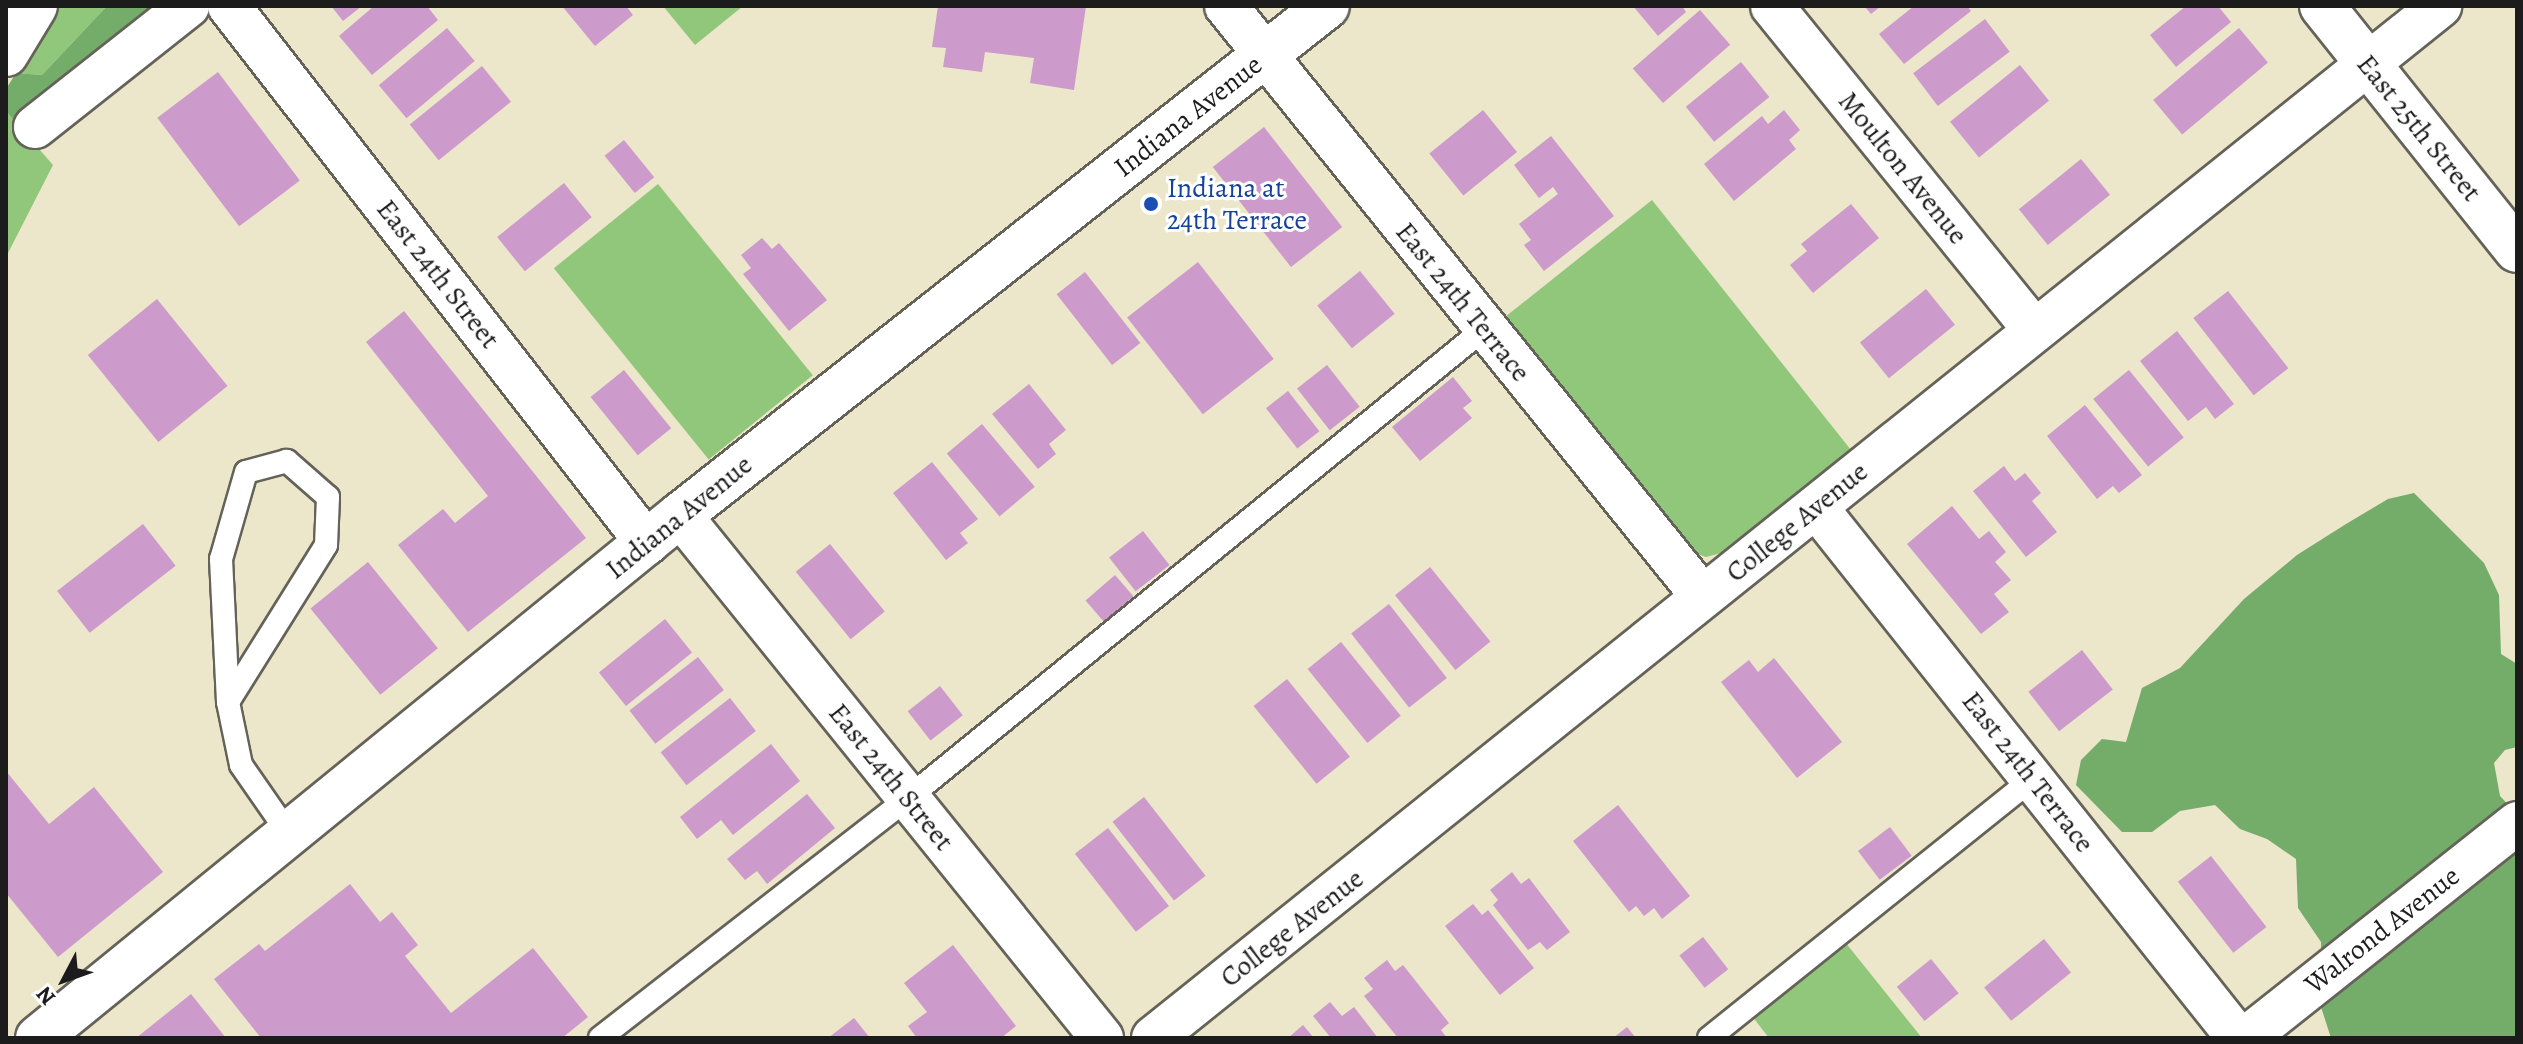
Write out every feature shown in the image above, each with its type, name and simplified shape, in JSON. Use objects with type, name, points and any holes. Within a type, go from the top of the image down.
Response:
[{"type":"main road","points":[[6,54],[35,6]]},
{"type":"main road","name":"Indiana Avenue","points":[[38,1038],[680,515],[1327,6]]},
{"type":"main road","name":"East 25th Street","points":[[2322,6],[2517,250]]},
{"type":"street","points":[[35,127],[188,6]]},
{"type":"street","name":"East 24th Street","points":[[229,6],[647,543]]},
{"type":"street","name":"East 24th Terrace","points":[[1226,6],[1703,597]]},
{"type":"street","name":"Moulton Avenue","points":[[1772,6],[2034,330]]},
{"type":"street","name":"College Avenue","points":[[1153,1038],[2440,6]]},
{"type":"street","name":"East 24th Terrace","points":[[1816,507],[2238,1038]]},
{"type":"street","name":"East 24th Street","points":[[680,515],[1102,1038]]},
{"type":"street","name":"Walrond Avenue","points":[[2246,1038],[2517,823]]},
{"type":"lane","points":[[600,1038],[908,798],[1484,329]]},
{"type":"lane","points":[[228,702],[326,545],[328,497],[287,461],[246,472],[221,559],[228,702],[241,765],[289,834]]},
{"type":"lane","points":[[1709,1038],[2034,778]]},
{"type":"green space","points":[[58,6],[107,6],[42,75],[16,73]]},
{"type":"green space","points":[[107,6],[166,6],[17,124],[6,111],[6,89],[16,73],[42,75]]},
{"type":"green space","points":[[663,6],[743,6],[695,45]]},
{"type":"green space","points":[[6,111],[53,165],[6,257]]},
{"type":"green space","points":[[658,184],[813,375],[709,460],[554,268]]},
{"type":"green space","points":[[1652,200],[1851,450],[1721,553],[1706,557],[1692,552],[1505,317]]},
{"type":"green space","points":[[2414,493],[2484,563],[2499,595],[2501,654],[2517,664],[2517,747],[2505,750],[2494,763],[2500,796],[2517,814],[2517,1038],[2331,1038],[2321,1007],[2321,942],[2298,908],[2296,859],[2267,839],[2240,829],[2215,805],[2180,811],[2152,832],[2122,832],[2076,785],[2081,760],[2102,739],[2126,742],[2142,688],[2180,668],[2244,599],[2297,555],[2346,524],[2388,499]]},
{"type":"green space","points":[[1845,942],[1922,1038],[1769,1038],[1752,1016]]},
{"type":"building","points":[[331,6],[362,6],[343,21]]},
{"type":"building","points":[[374,6],[427,6],[438,20],[372,75],[339,36]]},
{"type":"building","points":[[562,6],[626,6],[633,15],[595,46]]},
{"type":"building","points":[[938,6],[1086,6],[1074,90],[1030,83],[1034,58],[985,52],[982,72],[943,67],[946,48],[932,47]]},
{"type":"building","points":[[1633,6],[1682,6],[1686,12],[1658,36]]},
{"type":"building","points":[[1864,6],[1881,6],[1871,14]]},
{"type":"building","points":[[1914,6],[1967,6],[1971,11],[1904,64],[1879,34]]},
{"type":"building","points":[[2186,6],[2218,6],[2231,22],[2176,67],[2150,35]]},
{"type":"building","points":[[1700,10],[1730,45],[1663,103],[1633,68]]},
{"type":"building","points":[[1985,19],[2010,52],[1938,106],[1913,73]]},
{"type":"building","points":[[447,28],[475,61],[406,118],[379,85]]},
{"type":"building","points":[[2239,28],[2268,62],[2182,134],[2153,100]]},
{"type":"building","points":[[1741,62],[1769,97],[1714,142],[1686,107]]},
{"type":"building","points":[[2020,65],[2049,101],[1979,157],[1950,122]]},
{"type":"building","points":[[482,66],[511,102],[439,160],[410,125]]},
{"type":"building","points":[[218,72],[300,181],[239,226],[157,118]]},
{"type":"building","points":[[1483,110],[1517,152],[1463,195],[1429,153]]},
{"type":"building","points":[[1784,110],[1800,130],[1789,140],[1796,149],[1734,201],[1704,164],[1762,116],[1768,124]]},
{"type":"building","points":[[1264,127],[1342,227],[1291,267],[1213,167]]},
{"type":"building","points":[[1551,136],[1614,216],[1544,271],[1524,245],[1531,240],[1519,224],[1558,194],[1553,187],[1539,198],[1514,165]]},
{"type":"building","points":[[624,140],[654,177],[635,193],[605,156]]},
{"type":"building","points":[[2081,159],[2110,195],[2048,245],[2019,209]]},
{"type":"building","points":[[564,183],[592,217],[525,271],[497,237]]},
{"type":"building","points":[[1851,204],[1879,238],[1813,293],[1790,265],[1807,251],[1801,244]]},
{"type":"building","points":[[762,238],[772,249],[779,243],[827,300],[789,331],[743,274],[751,268],[741,255]]},
{"type":"building","points":[[1198,262],[1274,359],[1203,414],[1127,317]]},
{"type":"building","points":[[1360,271],[1395,314],[1352,348],[1317,306]]},
{"type":"building","points":[[1085,272],[1140,343],[1112,365],[1057,294]]},
{"type":"building","points":[[1926,289],[1955,325],[1889,378],[1860,342]]},
{"type":"building","points":[[2228,291],[2288,368],[2254,395],[2193,318]]},
{"type":"building","points":[[157,299],[227,386],[158,442],[88,355]]},
{"type":"building","points":[[404,311],[586,538],[468,632],[398,545],[443,509],[455,523],[488,496],[366,342]]},
{"type":"building","points":[[2177,331],[2234,404],[2215,419],[2206,407],[2188,421],[2140,361]]},
{"type":"building","points":[[1327,365],[1360,407],[1330,430],[1297,388]]},
{"type":"building","points":[[624,370],[671,428],[638,455],[591,397]]},
{"type":"building","points":[[2129,370],[2184,438],[2148,467],[2093,399]]},
{"type":"building","points":[[1453,377],[1472,401],[1463,408],[1472,418],[1420,461],[1392,427]]},
{"type":"building","points":[[1029,384],[1066,430],[1049,444],[1056,454],[1038,469],[992,414]]},
{"type":"building","points":[[1288,391],[1319,431],[1297,448],[1266,408]]},
{"type":"building","points":[[2085,405],[2142,475],[2119,493],[2113,486],[2097,499],[2047,436]]},
{"type":"building","points":[[982,424],[1035,487],[999,516],[947,454]]},
{"type":"building","points":[[932,462],[978,519],[960,533],[968,543],[946,560],[893,493]]},
{"type":"building","points":[[2004,466],[2015,481],[2025,473],[2041,493],[2032,501],[2057,532],[2026,557],[1973,491]]},
{"type":"building","points":[[1952,506],[1979,539],[1989,531],[2006,552],[1995,562],[2011,580],[1994,594],[2009,612],[1981,634],[1907,544]]},
{"type":"building","points":[[143,524],[176,566],[90,633],[57,591]]},
{"type":"building","points":[[1143,531],[1169,565],[1136,591],[1109,557]]},
{"type":"building","points":[[830,544],[885,612],[851,639],[796,572]]},
{"type":"building","points":[[368,562],[438,648],[380,695],[310,609]]},
{"type":"building","points":[[1430,567],[1490,642],[1455,670],[1395,595]]},
{"type":"building","points":[[1115,575],[1133,596],[1104,622],[1086,601]]},
{"type":"building","points":[[1389,604],[1447,678],[1409,708],[1351,634]]},
{"type":"building","points":[[665,619],[692,652],[626,706],[599,672]]},
{"type":"building","points":[[1341,642],[1401,716],[1367,743],[1308,669]]},
{"type":"building","points":[[2082,650],[2113,689],[2059,731],[2028,692]]},
{"type":"building","points":[[698,657],[724,690],[655,744],[629,711]]},
{"type":"building","points":[[1774,658],[1842,742],[1797,778],[1721,682],[1749,660],[1758,672]]},
{"type":"building","points":[[1287,679],[1350,757],[1317,784],[1254,706]]},
{"type":"building","points":[[940,686],[963,715],[930,740],[908,711]]},
{"type":"building","points":[[730,698],[756,731],[687,785],[661,752]]},
{"type":"building","points":[[771,744],[800,781],[733,835],[721,820],[697,839],[680,817]]},
{"type":"building","points":[[6,771],[49,824],[94,787],[163,872],[58,957],[6,893]]},
{"type":"building","points":[[807,794],[835,828],[767,884],[757,871],[745,880],[727,859]]},
{"type":"building","points":[[1144,797],[1206,876],[1174,900],[1112,822]]},
{"type":"building","points":[[1618,805],[1690,896],[1662,919],[1654,908],[1644,916],[1636,906],[1629,912],[1573,841]]},
{"type":"building","points":[[1890,827],[1912,856],[1880,880],[1858,851]]},
{"type":"building","points":[[1108,828],[1169,906],[1136,932],[1075,854]]},
{"type":"building","points":[[2211,856],[2266,927],[2233,953],[2178,882]]},
{"type":"building","points":[[1512,872],[1521,884],[1529,878],[1570,932],[1547,950],[1540,942],[1528,950],[1493,905],[1498,900],[1490,890]]},
{"type":"building","points":[[350,884],[380,922],[392,912],[418,945],[405,956],[451,1013],[533,948],[588,1017],[562,1038],[261,1038],[214,979],[259,944],[265,951]]},
{"type":"building","points":[[1473,904],[1482,915],[1488,910],[1534,968],[1500,995],[1445,926]]},
{"type":"building","points":[[1703,937],[1728,969],[1705,988],[1679,955]]},
{"type":"building","points":[[2044,939],[2071,972],[2011,1021],[1984,987]]},
{"type":"building","points":[[953,945],[1016,1026],[1001,1038],[917,1038],[908,1026],[927,1012],[904,983]]},
{"type":"building","points":[[1931,959],[1959,993],[1924,1021],[1897,987]]},
{"type":"building","points":[[1387,960],[1395,971],[1403,965],[1449,1023],[1441,1030],[1447,1038],[1398,1038],[1364,996],[1373,989],[1364,978]]},
{"type":"building","points":[[191,994],[226,1038],[136,1038]]},
{"type":"building","points":[[1330,1002],[1342,1016],[1354,1007],[1378,1038],[1331,1038],[1313,1016]]},
{"type":"building","points":[[854,1018],[870,1038],[828,1038]]},
{"type":"building","points":[[1303,1025],[1314,1038],[1288,1038]]},
{"type":"building","points":[[1627,1027],[1636,1038],[1613,1038]]},
{"type":"place","name":"Indiana at 24th Terrace","points":[[1151,204]]}]
